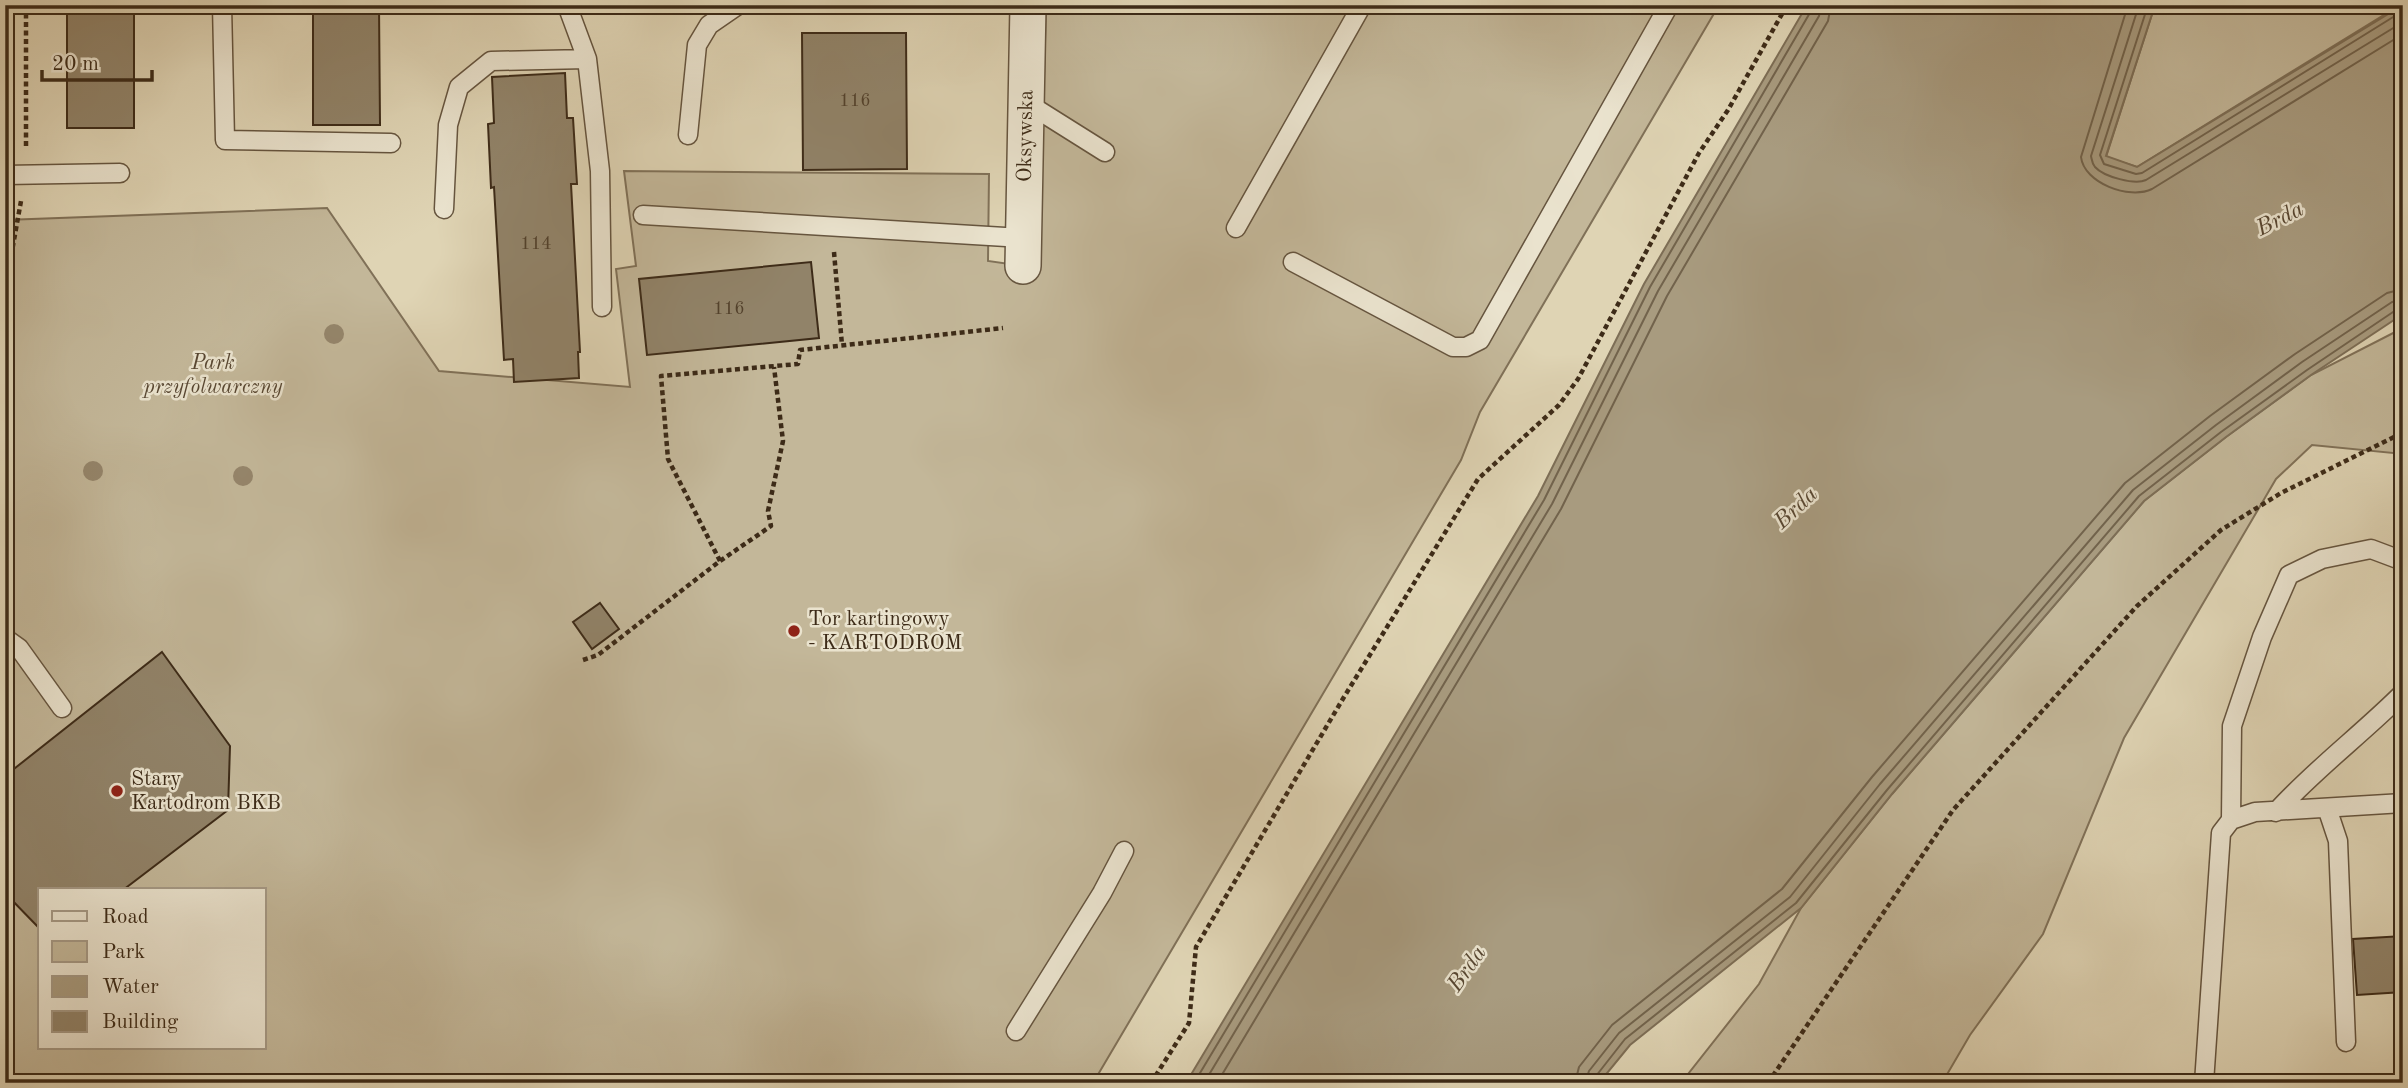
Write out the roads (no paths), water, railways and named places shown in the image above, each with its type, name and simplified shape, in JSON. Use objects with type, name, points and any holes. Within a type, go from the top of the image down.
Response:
[{"type":"street","name":"Oksywska","points":[[1023,252],[1028,5]]},
{"type":"lane","points":[[222,5],[225,140],[391,143]]},
{"type":"lane","points":[[567,5],[587,59],[600,171],[602,307]]},
{"type":"lane","points":[[688,135],[697,45],[709,25],[738,5]]},
{"type":"lane","points":[[1236,228],[1362,5]]},
{"type":"lane","points":[[1293,262],[1453,348],[1466,347],[1480,340],[1669,5]]},
{"type":"lane","points":[[444,209],[449,125],[459,87],[491,61],[587,59]]},
{"type":"lane","points":[[1027,103],[1105,152]]},
{"type":"lane","points":[[5,175],[120,173]]},
{"type":"lane","points":[[643,215],[832,227],[1023,252]]},
{"type":"lane","points":[[2204,1083],[2221,834],[2231,820],[2232,726],[2262,637],[2290,575],[2322,559],[2371,549],[2403,561]]},
{"type":"lane","points":[[5,638],[19,648],[62,708]]},
{"type":"lane","points":[[2276,811],[2302,783],[2367,728],[2403,693]]},
{"type":"lane","points":[[2231,820],[2255,813],[2403,803]]},
{"type":"lane","points":[[2327,808],[2338,841],[2346,1042]]},
{"type":"lane","points":[[1016,1031],[1102,892],[1124,851]]},
{"type":"water","name":"Brda","points":[[1807,5],[2155,5],[2106,156],[2137,167],[2403,5],[2403,314],[2311,375],[2144,501],[1892,794],[1801,908],[1630,1045],[1599,1083],[1186,1083],[1538,496],[1644,284]]},
{"type":"place","name":"Tor kartingowy - KARTODROM","points":[[794,631]]},
{"type":"place","name":"Stary Kartodrom BKB","points":[[117,791]]},
{"type":"park label","name":"Park przyfolwarczny","points":[[213,375]]}]
